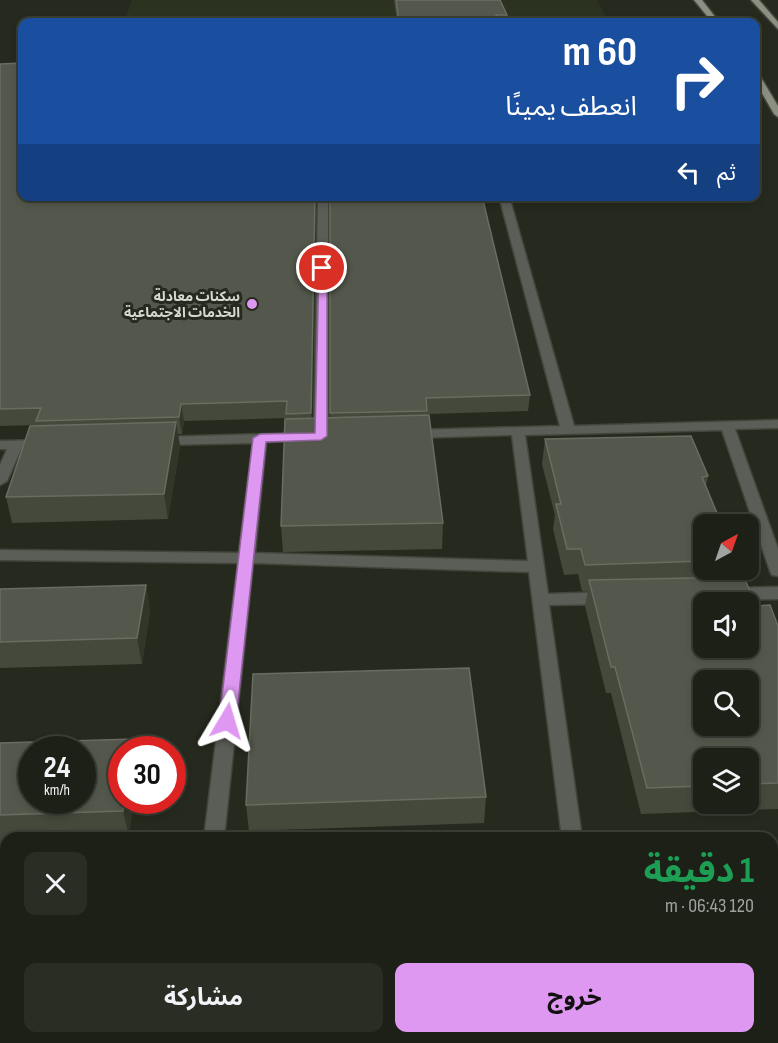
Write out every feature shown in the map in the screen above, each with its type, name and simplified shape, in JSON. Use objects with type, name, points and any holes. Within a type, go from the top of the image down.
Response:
[{"type":"main road","points":[[698,0],[713,18]]},
{"type":"main road","points":[[755,0],[778,27]]},
{"type":"main road","points":[[760,83],[778,114]]},
{"type":"street","points":[[144,441],[327,436],[323,201]]},
{"type":"street","points":[[505,201],[568,430]]},
{"type":"street","points":[[402,434],[778,424]]},
{"type":"street","points":[[727,425],[778,571]]},
{"type":"street","points":[[518,431],[571,832]]},
{"type":"street","points":[[215,832],[260,438]]},
{"type":"street","points":[[0,445],[62,443]]},
{"type":"street","points":[[0,481],[16,445]]},
{"type":"street","points":[[0,555],[246,558],[535,567]]},
{"type":"street","points":[[759,594],[778,593]]},
{"type":"street","points":[[540,600],[623,598]]},
{"type":"shaded area","points":[[132,0],[597,0],[607,18],[125,18]]},
{"type":"building","points":[[396,0],[500,0],[507,15],[496,15],[497,18],[398,18]]},
{"type":"building","points":[[18,63],[18,201],[315,201],[311,413],[286,414],[287,401],[181,404],[179,417],[36,421],[41,408],[0,409],[0,64]]},
{"type":"building","points":[[330,201],[483,201],[530,395],[426,398],[427,411],[330,413]]},
{"type":"building","points":[[429,415],[443,523],[281,526],[285,419]]},
{"type":"building","points":[[176,422],[164,494],[6,497],[30,426]]},
{"type":"building","points":[[691,436],[708,476],[702,477],[717,514],[693,514],[693,561],[585,565],[581,549],[567,549],[556,504],[561,504],[545,439]]},
{"type":"building","points":[[693,578],[693,580],[745,580],[750,592],[693,592],[693,658],[759,658],[759,606],[770,605],[778,626],[778,783],[759,784],[759,748],[693,748],[693,786],[647,788],[615,667],[611,667],[589,580]]},
{"type":"building","points":[[146,585],[137,638],[0,642],[0,589]]},
{"type":"building","points":[[469,668],[486,797],[246,805],[253,674]]},
{"type":"building","points":[[96,740],[108,740],[108,811],[96,812]]},
{"type":"building","points":[[18,742],[18,814],[31,814],[0,815],[0,743]]},
{"type":"place","name":"سكنات معادلة الخدمات الاجتماعية","points":[[252,304]]},
{"type":"route","points":[[227,721],[260,438],[321,436],[322,268]]}]
